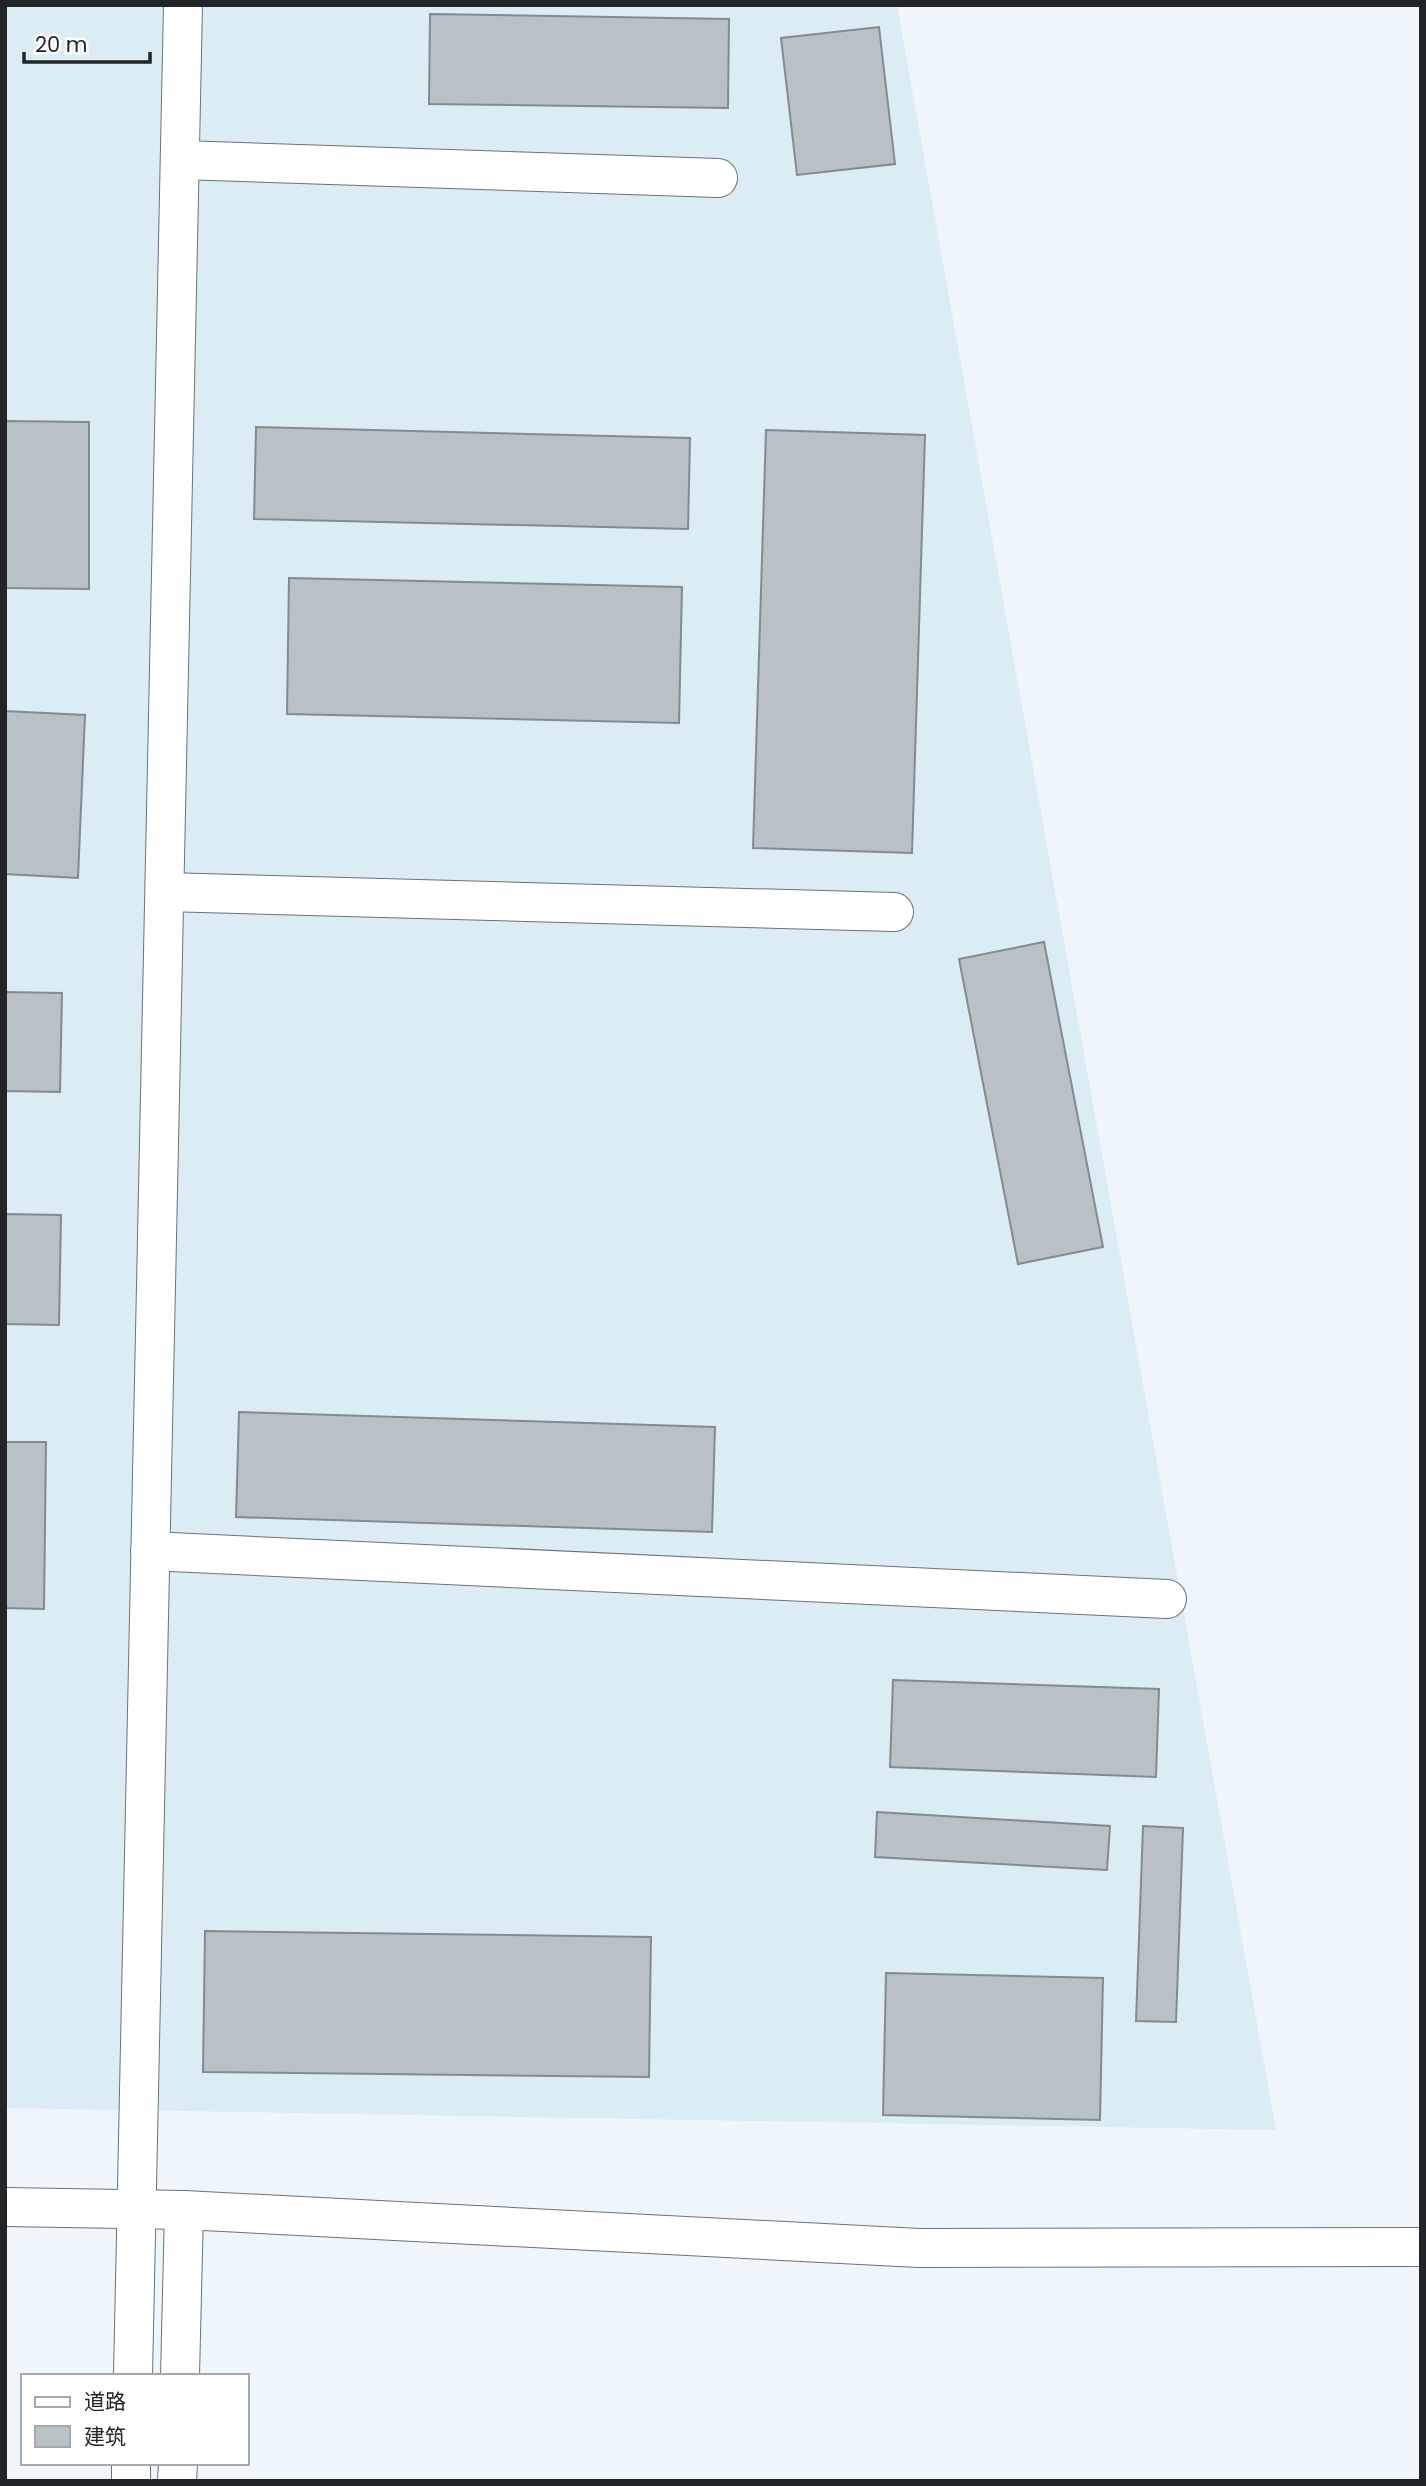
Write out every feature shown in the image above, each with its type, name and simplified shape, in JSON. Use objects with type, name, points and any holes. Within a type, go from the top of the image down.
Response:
[{"type":"street","points":[[132,2374],[183,5]]},
{"type":"street","points":[[181,160],[718,178]]},
{"type":"street","points":[[165,892],[894,912]]},
{"type":"street","points":[[150,1551],[1167,1600]]},
{"type":"street","points":[[5,2207],[184,2210],[919,2248],[1421,2247]]},
{"type":"street","points":[[180,2374],[184,2210]]},
{"type":"shaded area","points":[[5,5],[897,5],[1276,2130],[5,2108]]},
{"type":"building","points":[[430,14],[729,19],[728,108],[429,104]]},
{"type":"building","points":[[879,27],[895,164],[797,175],[781,38]]},
{"type":"building","points":[[5,421],[89,422],[89,589],[5,588]]},
{"type":"building","points":[[256,427],[690,438],[688,529],[254,519]]},
{"type":"building","points":[[766,430],[925,435],[912,853],[753,848]]},
{"type":"building","points":[[289,578],[682,587],[679,723],[287,714]]},
{"type":"building","points":[[5,711],[85,715],[78,878],[5,874]]},
{"type":"building","points":[[1044,942],[1103,1247],[1018,1264],[959,959]]},
{"type":"building","points":[[5,992],[62,993],[60,1092],[5,1091]]},
{"type":"building","points":[[5,1214],[61,1215],[59,1325],[5,1324]]},
{"type":"building","points":[[239,1412],[715,1427],[712,1532],[236,1517]]},
{"type":"building","points":[[5,1442],[46,1442],[44,1609],[5,1608]]},
{"type":"building","points":[[893,1680],[1159,1689],[1156,1777],[890,1767]]},
{"type":"building","points":[[877,1812],[1110,1826],[1107,1870],[875,1857]]},
{"type":"building","points":[[1143,1826],[1183,1828],[1176,2022],[1136,2021]]},
{"type":"building","points":[[205,1931],[651,1937],[649,2077],[203,2072]]},
{"type":"building","points":[[886,1973],[1103,1978],[1100,2120],[883,2115]]}]
